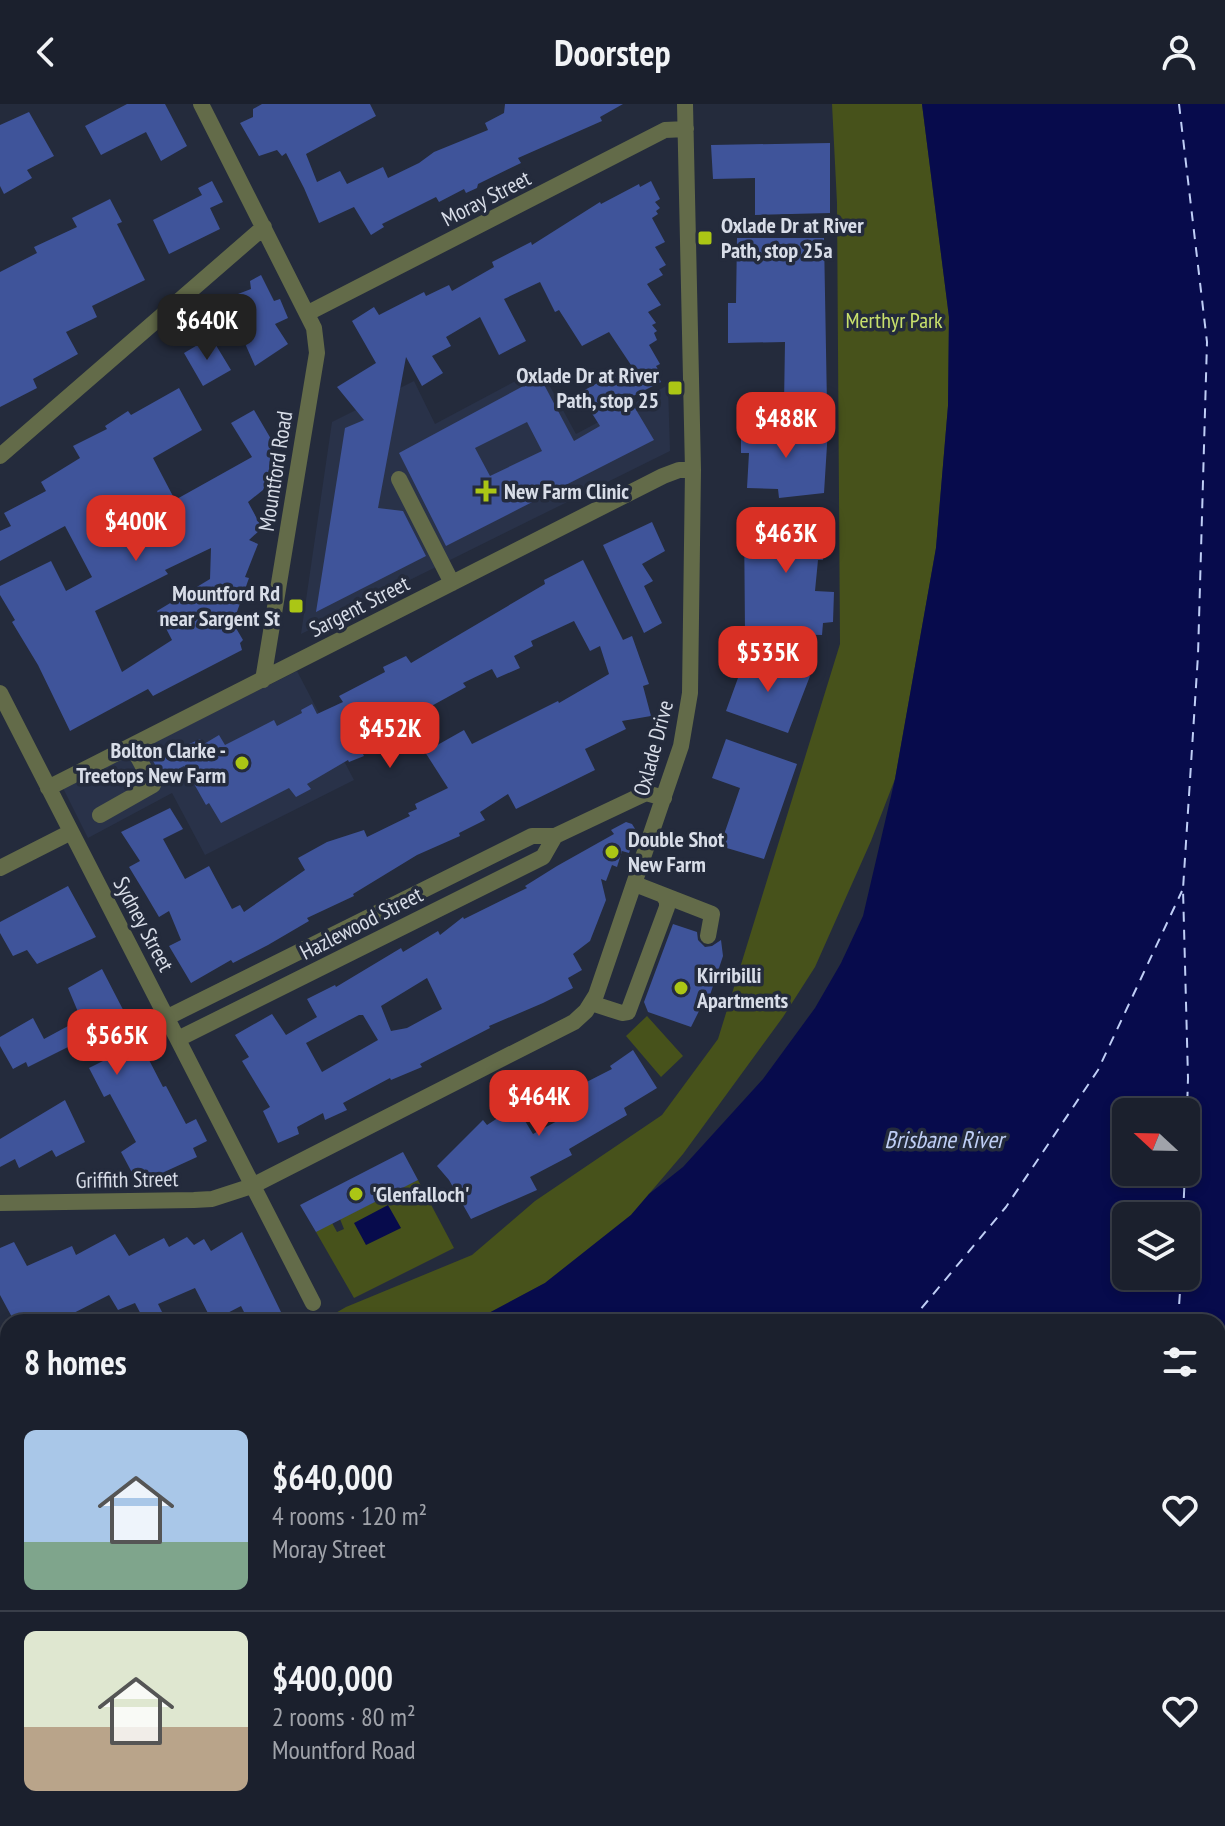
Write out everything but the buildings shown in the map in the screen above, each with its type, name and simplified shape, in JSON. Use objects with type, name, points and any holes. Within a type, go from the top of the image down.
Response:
[{"type":"street","name":"Mountford Road","points":[[201,104],[308,313],[314,328],[317,353],[263,680]]},
{"type":"street","name":"Oxlade Drive","points":[[252,1186],[574,1022],[591,1003],[664,798],[686,729],[690,693],[693,470],[685,104]]},
{"type":"street","name":"Moray Street","points":[[308,313],[665,130],[686,129]]},
{"type":"street","points":[[0,456],[264,227]]},
{"type":"street","name":"Sargent Street","points":[[48,788],[663,476],[679,470],[693,470]]},
{"type":"street","points":[[399,479],[452,583]]},
{"type":"street","name":"Sydney Street","points":[[0,693],[313,1303]]},
{"type":"street","points":[[100,815],[153,785],[132,746]]},
{"type":"street","name":"Hazlewood Street","points":[[168,1017],[532,836],[555,836],[646,793],[664,798]]},
{"type":"street","points":[[0,868],[71,832]]},
{"type":"street","name":"Hazlewood Street","points":[[178,1039],[543,857],[555,836]]},
{"type":"street","points":[[635,884],[712,914],[708,936]]},
{"type":"street","points":[[591,1003],[628,1012],[667,907],[663,895]]},
{"type":"street","name":"Griffith Street","points":[[0,1203],[212,1199],[252,1186]]},
{"type":"shaded area","name":"New Farm Clinic","points":[[540,368],[576,434],[668,385],[670,451],[301,634],[332,422],[414,381],[435,424]]},
{"type":"shaded area","points":[[297,671],[354,780],[205,855],[172,793],[88,838],[63,788]]},
{"type":"green space","name":"Merthyr Park","points":[[832,104],[922,104],[949,317],[948,406],[936,548],[895,779],[815,967],[783,1017],[683,1154],[631,1215],[545,1283],[487,1314],[334,1314],[472,1255],[535,1201],[662,1115],[718,1039],[840,644],[837,203]]},
{"type":"green space","points":[[647,1016],[683,1056],[661,1077],[626,1036]]},
{"type":"green space","points":[[418,1180],[454,1248],[354,1298],[316,1232],[331,1221],[337,1232],[344,1229],[340,1219],[394,1192],[399,1200],[405,1196],[401,1188]]},
{"type":"water","name":"Brisbane River","points":[[922,104],[1225,104],[1225,1314],[487,1314],[545,1283],[631,1215],[649,1194],[683,1167],[763,1079],[815,1008],[863,916],[895,779],[936,548],[948,406],[949,317]]},
{"type":"water","points":[[388,1205],[401,1228],[366,1245],[354,1223]]},
{"type":"ferry route","points":[[1179,104],[1207,342],[1198,655],[1183,889],[1187,1098]]},
{"type":"ferry route","points":[[917,1314],[1006,1207],[1098,1070],[1182,891]]},
{"type":"ferry route","points":[[1184,1186],[1184,1202]]},
{"type":"ferry route","points":[[1179,1314],[1180,1290]]},
{"type":"place","name":"Oxlade Dr at River Path, stop 25a","points":[[705,238]]},
{"type":"place","name":"Oxlade Dr at River Path, stop 25","points":[[675,388]]},
{"type":"place","name":"New Farm Clinic","points":[[486,491]]},
{"type":"place","name":"Mountford Rd near Sargent St","points":[[296,606]]},
{"type":"place","name":"Bolton Clarke - Treetops New Farm","points":[[242,763]]},
{"type":"place","name":"Double Shot New Farm","points":[[612,852]]},
{"type":"place","name":"Kirribilli Apartments","points":[[681,988]]},
{"type":"place","name":"'Glenfalloch'","points":[[356,1194]]}]
